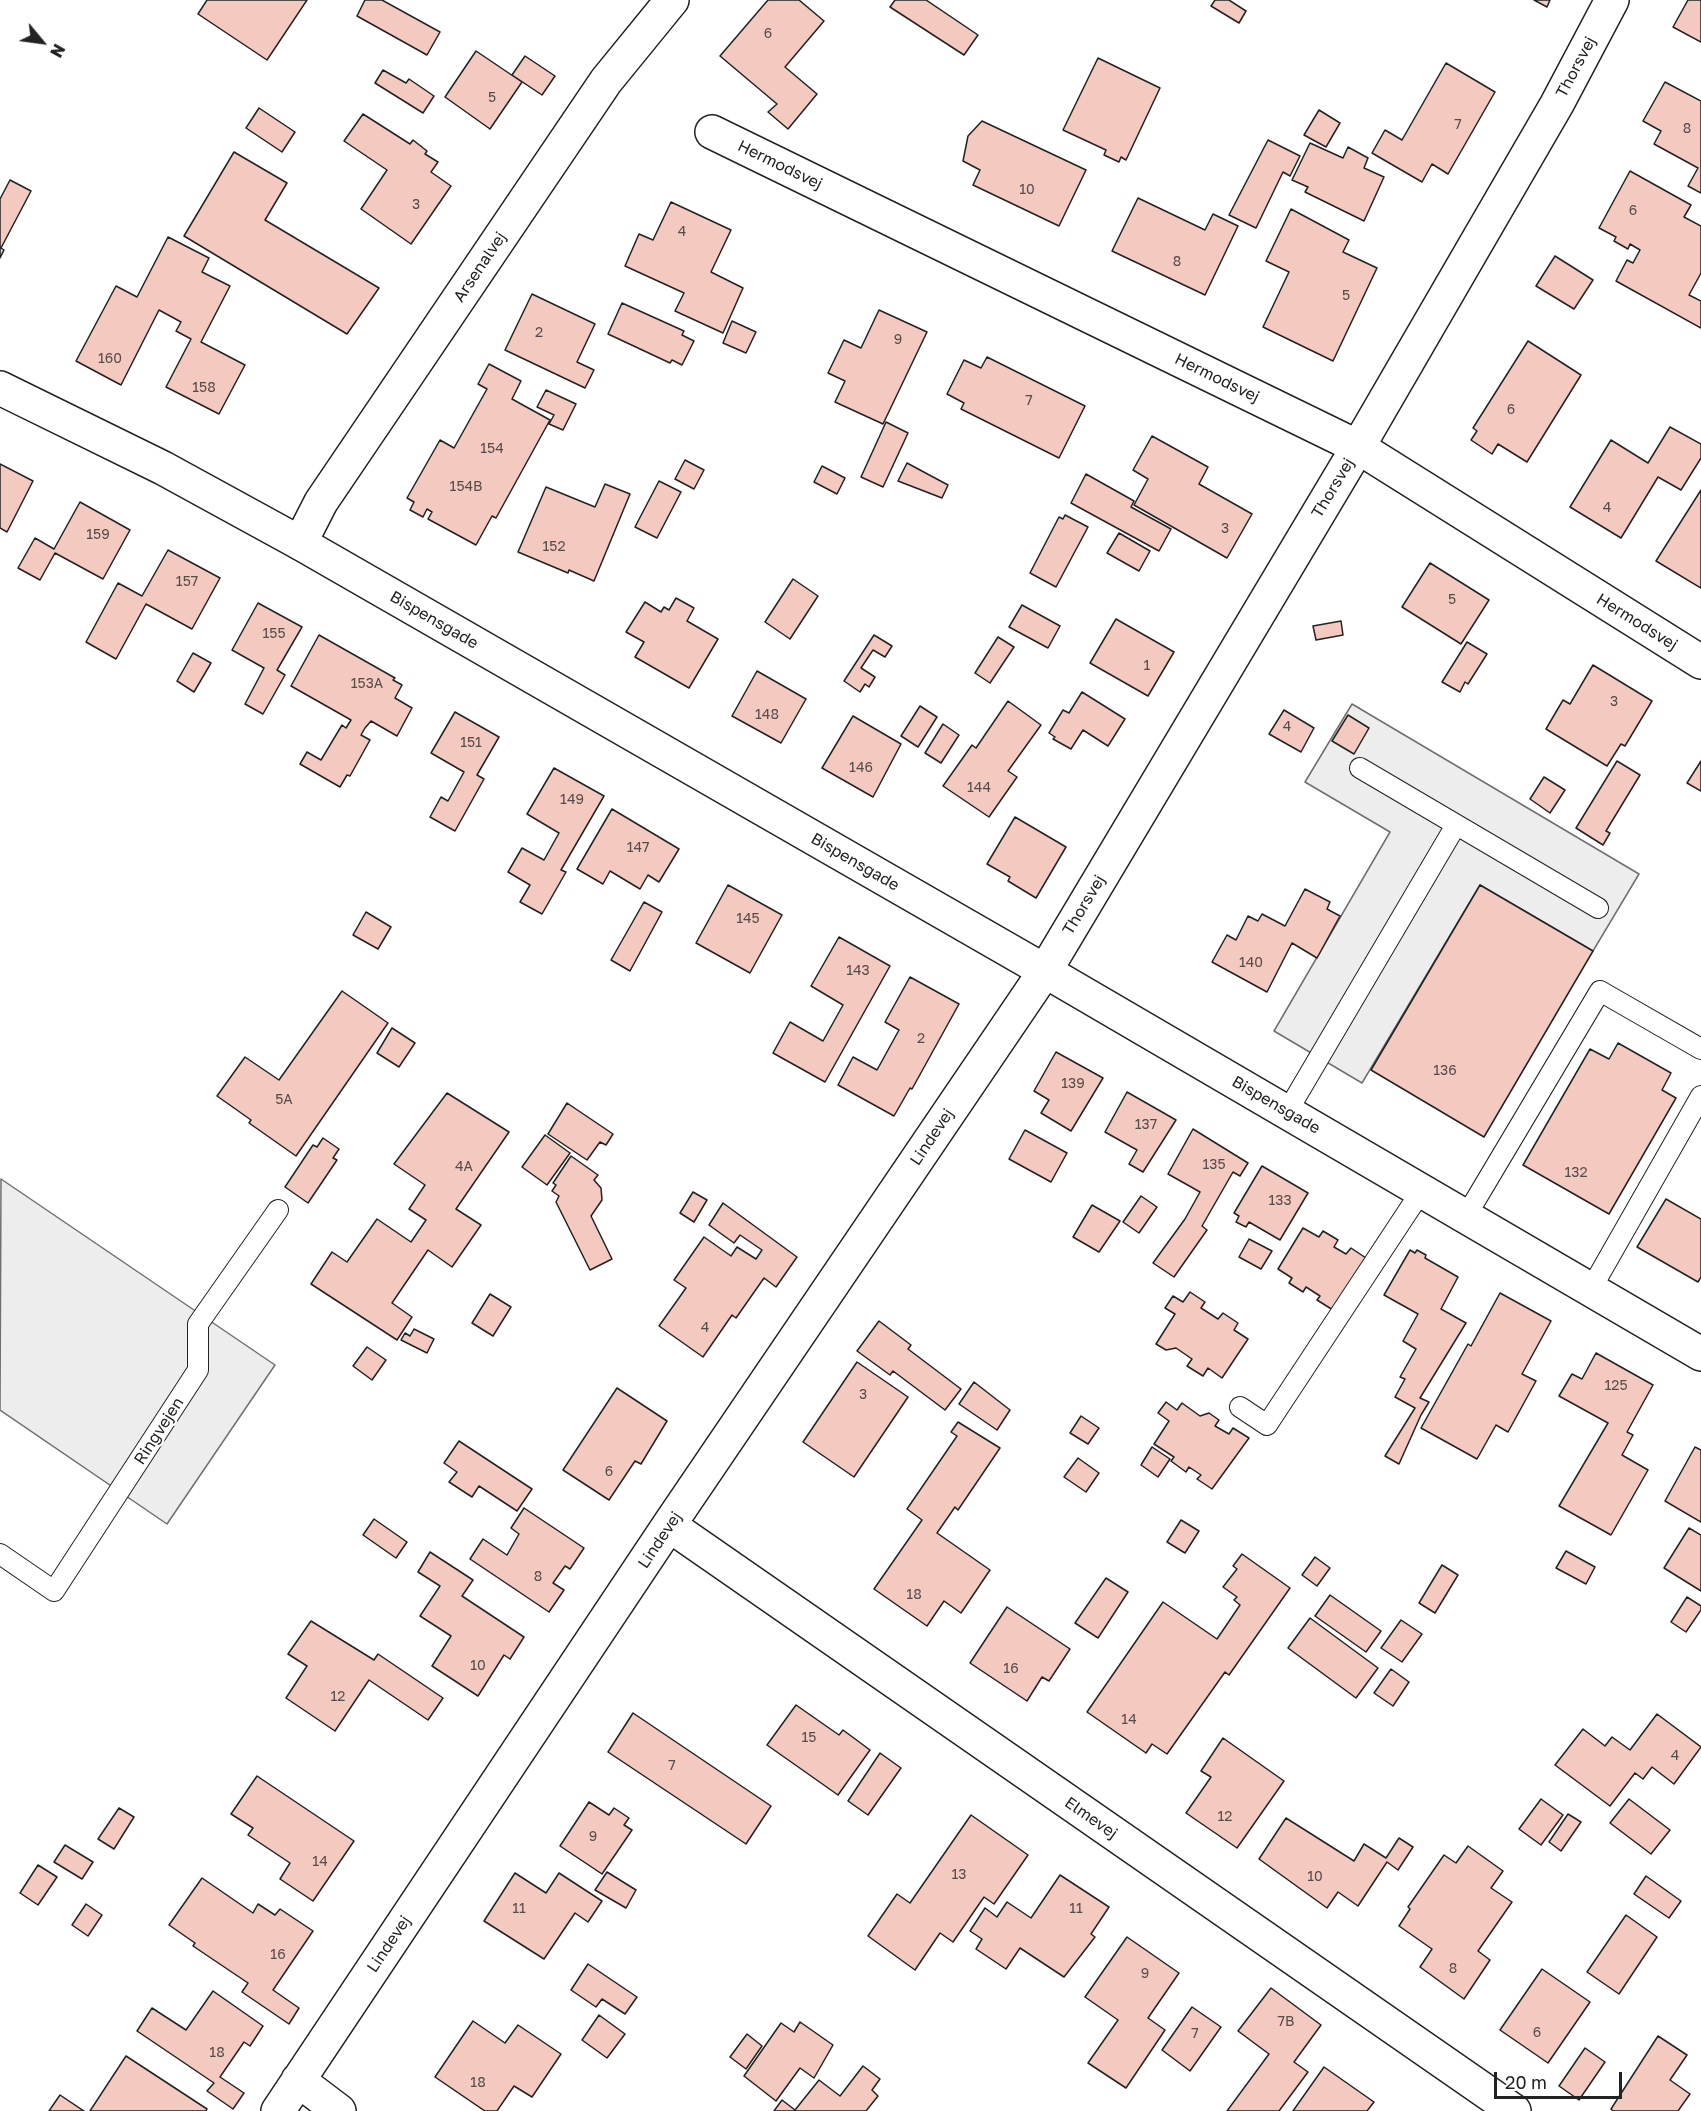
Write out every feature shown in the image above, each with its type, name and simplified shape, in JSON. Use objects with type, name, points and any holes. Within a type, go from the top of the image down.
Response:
[{"type":"street","name":"Arsenalvej","points":[[300,543],[321,502],[606,81],[672,0]]},
{"type":"street","name":"Thorsvej","points":[[1046,971],[1358,447],[1557,104],[1612,0]]},
{"type":"street","name":"Hermodsvej","points":[[712,132],[1358,447],[1701,662]]},
{"type":"street","name":"Bispensgade","points":[[0,388],[163,468],[300,543],[1046,971],[1701,1354]]},
{"type":"street","name":"Lindevej","points":[[278,2111],[669,1525],[1046,971]]},
{"type":"street","name":"Elmevej","points":[[669,1525],[1514,2111]]},
{"type":"street","points":[[298,2080],[339,2111]]},
{"type":"lane","points":[[1360,768],[1598,908]]},
{"type":"lane","points":[[1287,1112],[1456,825]]},
{"type":"lane","points":[[1466,1216],[1600,991],[1701,1049]]},
{"type":"lane","points":[[1591,1289],[1701,1096]]},
{"type":"lane","points":[[1240,1407],[1267,1425],[1422,1190]]},
{"type":"lane","name":"Ringvejen","points":[[0,1554],[54,1591],[198,1370],[198,1324],[278,1210]]},
{"type":"shaded area","points":[[1352,704],[1639,874],[1593,951],[1480,885],[1362,1083],[1274,1031],[1390,832],[1305,782]]},
{"type":"shaded area","points":[[1,1179],[275,1365],[167,1524],[0,1410]]},
{"type":"building","points":[[207,0],[307,0],[267,60],[198,14]]},
{"type":"building","points":[[365,0],[382,0],[440,32],[427,55],[357,16]]},
{"type":"building","points":[[768,0],[799,0],[824,21],[785,67],[817,94],[788,129],[768,112],[777,104],[720,56]]},
{"type":"building","points":[[895,0],[926,0],[978,35],[964,55],[890,7]]},
{"type":"building","points":[[1215,0],[1229,0],[1246,11],[1239,23],[1211,6]]},
{"type":"building","points":[[1534,0],[1550,0],[1547,7]]},
{"type":"building","points":[[1688,0],[1701,0],[1701,42],[1673,27]]},
{"type":"building","points":[[476,51],[522,82],[490,129],[445,97]]},
{"type":"building","points":[[525,56],[555,76],[542,95],[512,75]]},
{"type":"building","points":[[1098,58],[1160,88],[1126,160],[1121,157],[1119,162],[1104,155],[1106,150],[1063,130]]},
{"type":"building","points":[[1446,63],[1495,92],[1448,174],[1432,164],[1422,182],[1372,153],[1385,130],[1402,140]]},
{"type":"building","points":[[383,70],[406,83],[409,79],[434,96],[423,113],[375,83]]},
{"type":"building","points":[[1665,82],[1701,101],[1701,193],[1688,186],[1698,168],[1654,144],[1661,131],[1643,121]]},
{"type":"building","points":[[259,108],[295,132],[282,152],[246,128]]},
{"type":"building","points":[[1319,110],[1340,123],[1326,147],[1304,135]]},
{"type":"building","points":[[363,114],[410,144],[413,140],[427,151],[425,154],[438,162],[431,172],[451,186],[411,244],[361,209],[387,170],[344,141]]},
{"type":"building","points":[[982,121],[1086,170],[1059,226],[973,185],[980,170],[963,161],[968,136]]},
{"type":"building","points":[[1268,140],[1300,156],[1290,176],[1283,172],[1256,228],[1229,215]]},
{"type":"building","points":[[1310,143],[1343,158],[1348,147],[1368,158],[1364,168],[1384,177],[1364,221],[1305,192],[1308,187],[1292,180]]},
{"type":"building","points":[[234,152],[287,183],[265,220],[379,288],[347,334],[184,236]]},
{"type":"building","points":[[1630,171],[1691,205],[1684,217],[1701,226],[1701,273],[1689,295],[1701,301],[1701,328],[1616,281],[1627,260],[1633,263],[1640,250],[1630,244],[1628,249],[1614,241],[1616,237],[1599,228]]},
{"type":"building","points":[[10,180],[31,191],[1,248],[4,250],[0,258],[0,199]]},
{"type":"building","points":[[1138,198],[1205,230],[1213,214],[1238,226],[1205,295],[1112,251]]},
{"type":"building","points":[[671,202],[731,230],[711,272],[743,288],[723,333],[675,311],[684,293],[625,266],[639,234],[653,240]]},
{"type":"building","points":[[1291,209],[1349,240],[1343,252],[1377,268],[1333,361],[1263,327],[1289,272],[1266,261]]},
{"type":"building","points":[[168,237],[209,258],[202,272],[230,286],[201,342],[245,365],[219,414],[166,387],[191,339],[176,331],[181,322],[159,310],[121,385],[76,361],[116,286],[137,297]]},
{"type":"building","points":[[1555,256],[1593,280],[1574,309],[1536,286]]},
{"type":"building","points":[[532,294],[595,324],[577,362],[594,370],[585,388],[505,350]]},
{"type":"building","points":[[622,303],[684,331],[682,335],[694,341],[682,365],[672,360],[670,363],[608,334]]},
{"type":"building","points":[[879,310],[927,332],[883,424],[835,402],[845,381],[828,373],[844,340],[861,348]]},
{"type":"building","points":[[732,321],[756,332],[746,353],[723,343]]},
{"type":"building","points":[[1528,341],[1581,375],[1527,462],[1498,444],[1492,454],[1471,440],[1477,431],[1473,428]]},
{"type":"building","points":[[987,357],[1085,406],[1059,458],[961,409],[964,403],[947,394],[964,360],[981,368]]},
{"type":"building","points":[[489,364],[521,381],[512,399],[550,420],[496,518],[492,516],[476,545],[428,519],[432,512],[427,509],[423,517],[410,510],[414,502],[407,498],[440,440],[454,448],[487,389],[478,384]]},
{"type":"building","points":[[546,390],[576,404],[563,430],[549,424],[554,415],[537,407]]},
{"type":"building","points":[[886,422],[908,433],[883,487],[861,477]]},
{"type":"building","points":[[1670,427],[1701,444],[1701,458],[1681,490],[1658,477],[1621,538],[1570,507],[1611,440],[1648,463]]},
{"type":"building","points":[[1152,436],[1208,467],[1199,484],[1252,514],[1227,558],[1134,505],[1148,479],[1133,470]]},
{"type":"building","points":[[685,460],[704,470],[694,489],[675,479]]},
{"type":"building","points":[[907,463],[948,485],[942,498],[898,481]]},
{"type":"building","points":[[0,464],[33,481],[7,532],[0,528]]},
{"type":"building","points":[[822,466],[845,478],[837,494],[814,482]]},
{"type":"building","points":[[1086,474],[1134,501],[1131,507],[1171,529],[1159,551],[1071,503]]},
{"type":"building","points":[[659,481],[681,492],[657,538],[635,527]]},
{"type":"building","points":[[605,484],[630,494],[594,581],[518,552],[546,487],[595,507]]},
{"type":"building","points":[[1701,490],[1701,588],[1656,561]]},
{"type":"building","points":[[80,502],[130,530],[103,579],[55,553],[40,580],[18,568],[35,538],[54,549]]},
{"type":"building","points":[[1065,515],[1088,527],[1056,587],[1030,573],[1059,517],[1063,519]]},
{"type":"building","points":[[1119,533],[1150,551],[1139,571],[1107,553]]},
{"type":"building","points":[[168,550],[220,578],[192,629],[146,604],[116,659],[86,642],[118,583],[142,596]]},
{"type":"building","points":[[1430,563],[1489,600],[1461,644],[1402,607]]},
{"type":"building","points":[[793,579],[818,596],[790,639],[765,622]]},
{"type":"building","points":[[676,598],[694,608],[687,621],[718,639],[689,688],[635,657],[644,642],[626,632],[645,602],[661,612],[664,607],[669,610]]},
{"type":"building","points":[[258,603],[302,627],[277,670],[285,675],[263,714],[245,704],[264,668],[232,650]]},
{"type":"building","points":[[1022,605],[1060,626],[1048,648],[1009,627]]},
{"type":"building","points":[[1116,619],[1174,652],[1148,696],[1090,663]]},
{"type":"building","points":[[1341,621],[1343,635],[1316,640],[1313,626]]},
{"type":"building","points":[[319,635],[395,678],[393,680],[402,685],[395,698],[412,708],[397,736],[371,721],[361,735],[370,740],[350,776],[347,775],[340,787],[300,764],[307,752],[321,760],[342,725],[346,728],[351,720],[291,686]]},
{"type":"building","points":[[874,635],[892,646],[885,657],[873,650],[861,668],[875,677],[869,687],[865,684],[860,692],[844,681]]},
{"type":"building","points":[[998,637],[1014,647],[990,683],[975,673]]},
{"type":"building","points":[[1467,642],[1487,654],[1468,684],[1465,682],[1460,692],[1442,682]]},
{"type":"building","points":[[193,653],[211,663],[194,692],[177,681]]},
{"type":"building","points":[[1593,665],[1652,701],[1625,746],[1621,744],[1607,766],[1546,729],[1563,700],[1570,704]]},
{"type":"building","points":[[757,671],[806,699],[781,743],[732,716]]},
{"type":"building","points":[[1082,692],[1125,719],[1108,746],[1083,730],[1071,749],[1053,739],[1055,737],[1049,733],[1063,710],[1069,713]]},
{"type":"building","points":[[1008,701],[1041,725],[1008,771],[1017,777],[989,817],[943,786],[972,745],[976,748]]},
{"type":"building","points":[[920,706],[937,717],[918,747],[901,736]]},
{"type":"building","points":[[1284,710],[1314,728],[1301,752],[1269,734]]},
{"type":"building","points":[[455,712],[499,737],[477,775],[484,779],[455,831],[430,817],[441,797],[448,801],[464,772],[431,753]]},
{"type":"building","points":[[1348,715],[1369,728],[1354,754],[1332,741]]},
{"type":"building","points":[[853,716],[901,744],[873,797],[822,768]]},
{"type":"building","points":[[943,724],[959,735],[941,763],[925,753]]},
{"type":"building","points":[[1617,761],[1640,775],[1606,831],[1610,833],[1603,845],[1576,828]]},
{"type":"building","points":[[1701,761],[1701,791],[1687,783]]},
{"type":"building","points":[[554,768],[604,796],[561,870],[566,872],[542,914],[520,902],[530,885],[508,872],[522,848],[544,860],[559,833],[527,814]]},
{"type":"building","points":[[1544,777],[1565,790],[1550,813],[1530,799]]},
{"type":"building","points":[[612,809],[679,849],[659,882],[648,875],[640,889],[610,871],[603,884],[577,869]]},
{"type":"building","points":[[1015,817],[1066,847],[1036,898],[1008,881],[1010,877],[987,864]]},
{"type":"building","points":[[728,885],[782,915],[750,973],[696,943]]},
{"type":"building","points":[[1480,885],[1593,951],[1484,1137],[1371,1070]]},
{"type":"building","points":[[1305,889],[1330,902],[1327,909],[1340,916],[1317,958],[1292,943],[1267,992],[1212,962],[1227,935],[1236,940],[1248,916],[1258,921],[1262,914],[1285,926]]},
{"type":"building","points":[[644,902],[662,912],[630,971],[611,960]]},
{"type":"building","points":[[366,912],[391,927],[378,949],[353,935]]},
{"type":"building","points":[[839,937],[890,966],[825,1082],[773,1053],[790,1022],[823,1041],[843,1005],[811,986]]},
{"type":"building","points":[[910,977],[959,1004],[912,1089],[910,1088],[894,1116],[838,1085],[853,1057],[877,1070],[899,1030],[885,1022]]},
{"type":"building","points":[[342,991],[388,1023],[296,1156],[249,1123],[251,1120],[217,1096],[245,1057],[279,1080]]},
{"type":"building","points":[[392,1028],[415,1043],[399,1067],[377,1053]]},
{"type":"building","points":[[1618,1043],[1671,1073],[1662,1090],[1676,1098],[1609,1214],[1523,1165],[1590,1049],[1609,1059]]},
{"type":"building","points":[[1056,1052],[1103,1078],[1071,1131],[1041,1113],[1049,1100],[1034,1091]]},
{"type":"building","points":[[1127,1092],[1176,1120],[1143,1172],[1129,1164],[1137,1150],[1105,1132]]},
{"type":"building","points":[[447,1093],[509,1132],[456,1209],[481,1225],[452,1267],[428,1250],[392,1303],[412,1317],[397,1340],[311,1284],[332,1252],[347,1262],[377,1219],[411,1242],[426,1220],[409,1209],[425,1185],[394,1164]]},
{"type":"building","points":[[567,1103],[613,1134],[606,1145],[600,1142],[587,1160],[548,1134]]},
{"type":"building","points":[[1193,1129],[1248,1163],[1240,1176],[1233,1172],[1202,1226],[1207,1230],[1174,1277],[1153,1263],[1185,1219],[1200,1192],[1168,1174]]},
{"type":"building","points":[[1025,1130],[1067,1153],[1051,1182],[1009,1159]]},
{"type":"building","points":[[545,1135],[570,1153],[547,1185],[522,1167]]},
{"type":"building","points":[[323,1138],[339,1149],[333,1158],[337,1160],[308,1203],[285,1187],[313,1145],[317,1147]]},
{"type":"building","points":[[571,1156],[598,1175],[594,1180],[601,1188],[602,1200],[591,1216],[612,1259],[590,1270],[556,1202],[559,1196],[552,1191],[556,1185],[553,1183]]},
{"type":"building","points":[[1262,1166],[1308,1193],[1280,1240],[1249,1222],[1246,1227],[1236,1222],[1239,1216],[1234,1213]]},
{"type":"building","points":[[693,1192],[707,1200],[694,1222],[680,1213]]},
{"type":"building","points":[[1141,1196],[1157,1207],[1139,1233],[1123,1222]]},
{"type":"building","points":[[1666,1199],[1701,1219],[1701,1277],[1698,1282],[1637,1247]]},
{"type":"building","points":[[723,1203],[797,1257],[776,1287],[764,1278],[736,1318],[732,1315],[703,1357],[659,1326],[686,1288],[674,1280],[704,1237],[731,1256],[737,1247],[756,1259],[762,1250],[740,1235],[734,1243],[709,1225]]},
{"type":"building","points":[[1092,1205],[1120,1221],[1099,1252],[1073,1237]]},
{"type":"building","points":[[1303,1228],[1319,1237],[1323,1231],[1338,1240],[1334,1247],[1346,1254],[1351,1248],[1366,1258],[1333,1310],[1317,1300],[1320,1296],[1306,1287],[1303,1292],[1289,1283],[1292,1278],[1278,1269]]},
{"type":"building","points":[[1249,1239],[1272,1251],[1261,1269],[1239,1257]]},
{"type":"building","points":[[1410,1250],[1415,1253],[1417,1250],[1426,1255],[1425,1258],[1458,1277],[1441,1309],[1466,1323],[1420,1398],[1429,1402],[1399,1464],[1385,1456],[1415,1408],[1395,1397],[1405,1379],[1400,1377],[1416,1349],[1403,1341],[1418,1314],[1384,1295]]},
{"type":"building","points":[[1190,1292],[1205,1302],[1201,1308],[1218,1319],[1223,1313],[1238,1323],[1234,1330],[1248,1339],[1222,1378],[1208,1368],[1203,1376],[1187,1366],[1192,1359],[1176,1348],[1166,1350],[1156,1344],[1175,1314],[1165,1308],[1173,1296],[1183,1302]]},
{"type":"building","points":[[1500,1293],[1551,1321],[1522,1374],[1536,1381],[1508,1432],[1496,1425],[1477,1459],[1421,1428],[1468,1344],[1471,1346]]},
{"type":"building","points":[[490,1294],[511,1307],[493,1336],[472,1323]]},
{"type":"building","points":[[879,1321],[911,1345],[908,1349],[961,1389],[945,1410],[893,1371],[890,1375],[857,1351]]},
{"type":"building","points":[[414,1329],[434,1339],[427,1353],[401,1340],[405,1333],[410,1336]]},
{"type":"building","points":[[367,1347],[386,1360],[372,1380],[353,1366]]},
{"type":"building","points":[[1596,1353],[1653,1385],[1627,1432],[1633,1435],[1622,1455],[1648,1470],[1611,1535],[1559,1506],[1608,1423],[1559,1396],[1572,1374],[1582,1379]]},
{"type":"building","points":[[857,1362],[908,1397],[854,1477],[803,1442]]},
{"type":"building","points":[[974,1382],[1010,1410],[997,1430],[959,1404]]},
{"type":"building","points":[[617,1388],[667,1421],[641,1464],[635,1461],[609,1500],[563,1470]]},
{"type":"building","points":[[1166,1402],[1177,1410],[1182,1403],[1200,1416],[1209,1413],[1219,1420],[1215,1426],[1229,1434],[1233,1428],[1249,1438],[1212,1489],[1197,1479],[1201,1475],[1189,1467],[1186,1472],[1171,1461],[1174,1457],[1154,1444],[1169,1421],[1158,1413]]},
{"type":"building","points":[[1081,1416],[1099,1428],[1088,1444],[1070,1433]]},
{"type":"building","points":[[958,1422],[1000,1448],[958,1510],[955,1507],[937,1533],[990,1570],[961,1613],[944,1601],[927,1626],[874,1589],[922,1520],[907,1509],[957,1436],[951,1432]]},
{"type":"building","points":[[459,1441],[532,1489],[517,1511],[479,1486],[472,1497],[449,1482],[457,1472],[444,1463]]},
{"type":"building","points":[[1152,1447],[1170,1459],[1158,1477],[1141,1465]]},
{"type":"building","points":[[1695,1447],[1701,1450],[1701,1522],[1665,1501]]},
{"type":"building","points":[[1078,1458],[1099,1473],[1086,1492],[1064,1477]]},
{"type":"building","points":[[524,1508],[584,1548],[570,1569],[565,1566],[553,1583],[564,1590],[549,1612],[470,1559],[483,1539],[507,1555],[519,1534],[511,1528]]},
{"type":"building","points":[[374,1519],[407,1542],[396,1558],[363,1535]]},
{"type":"building","points":[[1181,1520],[1199,1531],[1185,1553],[1167,1542]]},
{"type":"building","points":[[1689,1528],[1701,1535],[1701,1591],[1664,1568]]},
{"type":"building","points":[[1566,1551],[1595,1567],[1586,1584],[1556,1568]]},
{"type":"building","points":[[430,1552],[473,1580],[462,1596],[524,1637],[510,1659],[504,1655],[478,1696],[432,1666],[451,1636],[420,1616],[440,1586],[418,1572]]},
{"type":"building","points":[[1242,1554],[1290,1588],[1229,1675],[1225,1672],[1167,1754],[1152,1744],[1146,1753],[1087,1712],[1163,1602],[1217,1639],[1240,1605],[1234,1600],[1237,1597],[1223,1587],[1237,1569],[1233,1566]]},
{"type":"building","points":[[1315,1557],[1330,1568],[1317,1586],[1302,1575]]},
{"type":"building","points":[[1442,1565],[1458,1575],[1435,1613],[1419,1603]]},
{"type":"building","points":[[1106,1578],[1128,1592],[1098,1638],[1075,1623]]},
{"type":"building","points":[[1330,1595],[1381,1631],[1366,1652],[1315,1616]]},
{"type":"building","points":[[1687,1597],[1701,1606],[1701,1610],[1686,1632],[1671,1622]]},
{"type":"building","points":[[1007,1607],[1070,1649],[1049,1681],[1042,1677],[1027,1701],[970,1663]]},
{"type":"building","points":[[1310,1618],[1378,1668],[1356,1698],[1288,1648]]},
{"type":"building","points":[[1401,1620],[1422,1634],[1402,1662],[1381,1648]]},
{"type":"building","points":[[311,1621],[374,1660],[378,1654],[443,1698],[428,1720],[369,1680],[335,1731],[286,1698],[307,1666],[288,1654]]},
{"type":"building","points":[[1391,1669],[1409,1682],[1393,1706],[1374,1693]]},
{"type":"building","points":[[796,1705],[839,1735],[843,1730],[870,1750],[838,1795],[767,1745]]},
{"type":"building","points":[[633,1713],[771,1806],[746,1844],[608,1752]]},
{"type":"building","points":[[1657,1714],[1701,1747],[1674,1784],[1652,1767],[1643,1779],[1635,1773],[1610,1806],[1555,1765],[1583,1729],[1605,1746],[1612,1737],[1630,1750]]},
{"type":"building","points":[[1223,1738],[1284,1781],[1237,1848],[1186,1813],[1211,1777],[1201,1771]]},
{"type":"building","points":[[880,1753],[901,1768],[868,1815],[848,1801]]},
{"type":"building","points":[[257,1776],[354,1841],[313,1901],[280,1879],[290,1863],[248,1835],[253,1828],[231,1814]]},
{"type":"building","points":[[1541,1799],[1563,1815],[1541,1845],[1519,1829]]},
{"type":"building","points":[[1629,1799],[1670,1830],[1651,1854],[1610,1823]]},
{"type":"building","points":[[589,1802],[609,1815],[614,1808],[629,1818],[624,1825],[632,1830],[602,1874],[560,1846]]},
{"type":"building","points":[[119,1808],[134,1817],[114,1849],[98,1839]]},
{"type":"building","points":[[1568,1814],[1581,1822],[1561,1851],[1549,1842]]},
{"type":"building","points":[[971,1815],[1028,1855],[994,1904],[984,1897],[953,1942],[940,1933],[915,1970],[868,1936],[897,1894],[910,1903]]},
{"type":"building","points":[[1286,1818],[1354,1861],[1364,1844],[1386,1858],[1399,1838],[1413,1847],[1398,1870],[1387,1862],[1358,1906],[1338,1892],[1327,1908],[1259,1859]]},
{"type":"building","points":[[65,1845],[93,1862],[82,1879],[54,1862]]},
{"type":"building","points":[[1468,1846],[1503,1871],[1491,1888],[1512,1902],[1478,1951],[1490,1960],[1464,1999],[1420,1967],[1432,1949],[1399,1926],[1410,1909],[1408,1907],[1444,1855],[1456,1863]]},
{"type":"building","points":[[38,1865],[57,1877],[38,1905],[20,1893]]},
{"type":"building","points":[[607,1872],[636,1890],[626,1908],[595,1890]]},
{"type":"building","points":[[515,1873],[546,1893],[559,1873],[602,1901],[588,1922],[575,1913],[544,1959],[484,1921]]},
{"type":"building","points":[[1060,1875],[1109,1907],[1091,1934],[1095,1937],[1064,1977],[1020,1948],[1006,1969],[976,1949],[982,1939],[970,1931],[985,1908],[997,1917],[1007,1902],[1031,1918]]},
{"type":"building","points":[[1646,1876],[1681,1901],[1669,1918],[1634,1894]]},
{"type":"building","points":[[202,1878],[253,1913],[258,1904],[275,1915],[280,1909],[313,1931],[273,1990],[299,2008],[289,2024],[242,1992],[248,1983],[193,1946],[195,1943],[169,1925]]},
{"type":"building","points":[[86,1904],[102,1915],[88,1936],[72,1925]]},
{"type":"building","points":[[1626,1915],[1657,1937],[1619,1994],[1587,1972]]},
{"type":"building","points":[[1127,1937],[1179,1973],[1148,2018],[1165,2030],[1126,2088],[1088,2063],[1118,2020],[1085,1997]]},
{"type":"building","points":[[588,1964],[637,1997],[625,2014],[602,1999],[596,2007],[571,1990]]},
{"type":"building","points":[[1542,1969],[1590,2002],[1548,2063],[1500,2030]]},
{"type":"building","points":[[1271,1988],[1321,2025],[1294,2062],[1308,2072],[1279,2111],[1227,2111],[1269,2054],[1238,2031]]},
{"type":"building","points":[[213,1991],[263,2026],[250,2046],[244,2042],[220,2077],[244,2093],[233,2109],[207,2091],[214,2083],[137,2031],[152,2008],[186,2030]]},
{"type":"building","points":[[1192,2007],[1221,2027],[1190,2071],[1162,2050]]},
{"type":"building","points":[[599,2015],[625,2034],[607,2058],[582,2040]]},
{"type":"building","points":[[473,2021],[505,2043],[518,2025],[561,2054],[532,2097],[514,2086],[497,2111],[485,2111],[435,2077]]},
{"type":"building","points":[[800,2022],[833,2045],[814,2078],[800,2068],[776,2101],[744,2076],[781,2023],[794,2032]]},
{"type":"building","points":[[747,2034],[762,2046],[746,2069],[730,2057]]},
{"type":"building","points":[[1658,2036],[1687,2055],[1670,2080],[1690,2094],[1678,2111],[1613,2111],[1611,2109]]},
{"type":"building","points":[[1585,2048],[1605,2062],[1579,2100],[1559,2086]]},
{"type":"building","points":[[126,2056],[207,2109],[206,2111],[90,2111]]},
{"type":"building","points":[[863,2066],[880,2079],[872,2090],[878,2096],[866,2111],[774,2111],[782,2100],[795,2110],[819,2080],[840,2096]]},
{"type":"building","points":[[1324,2067],[1374,2102],[1367,2111],[1293,2111]]},
{"type":"building","points":[[60,2095],[84,2111],[49,2111]]}]
